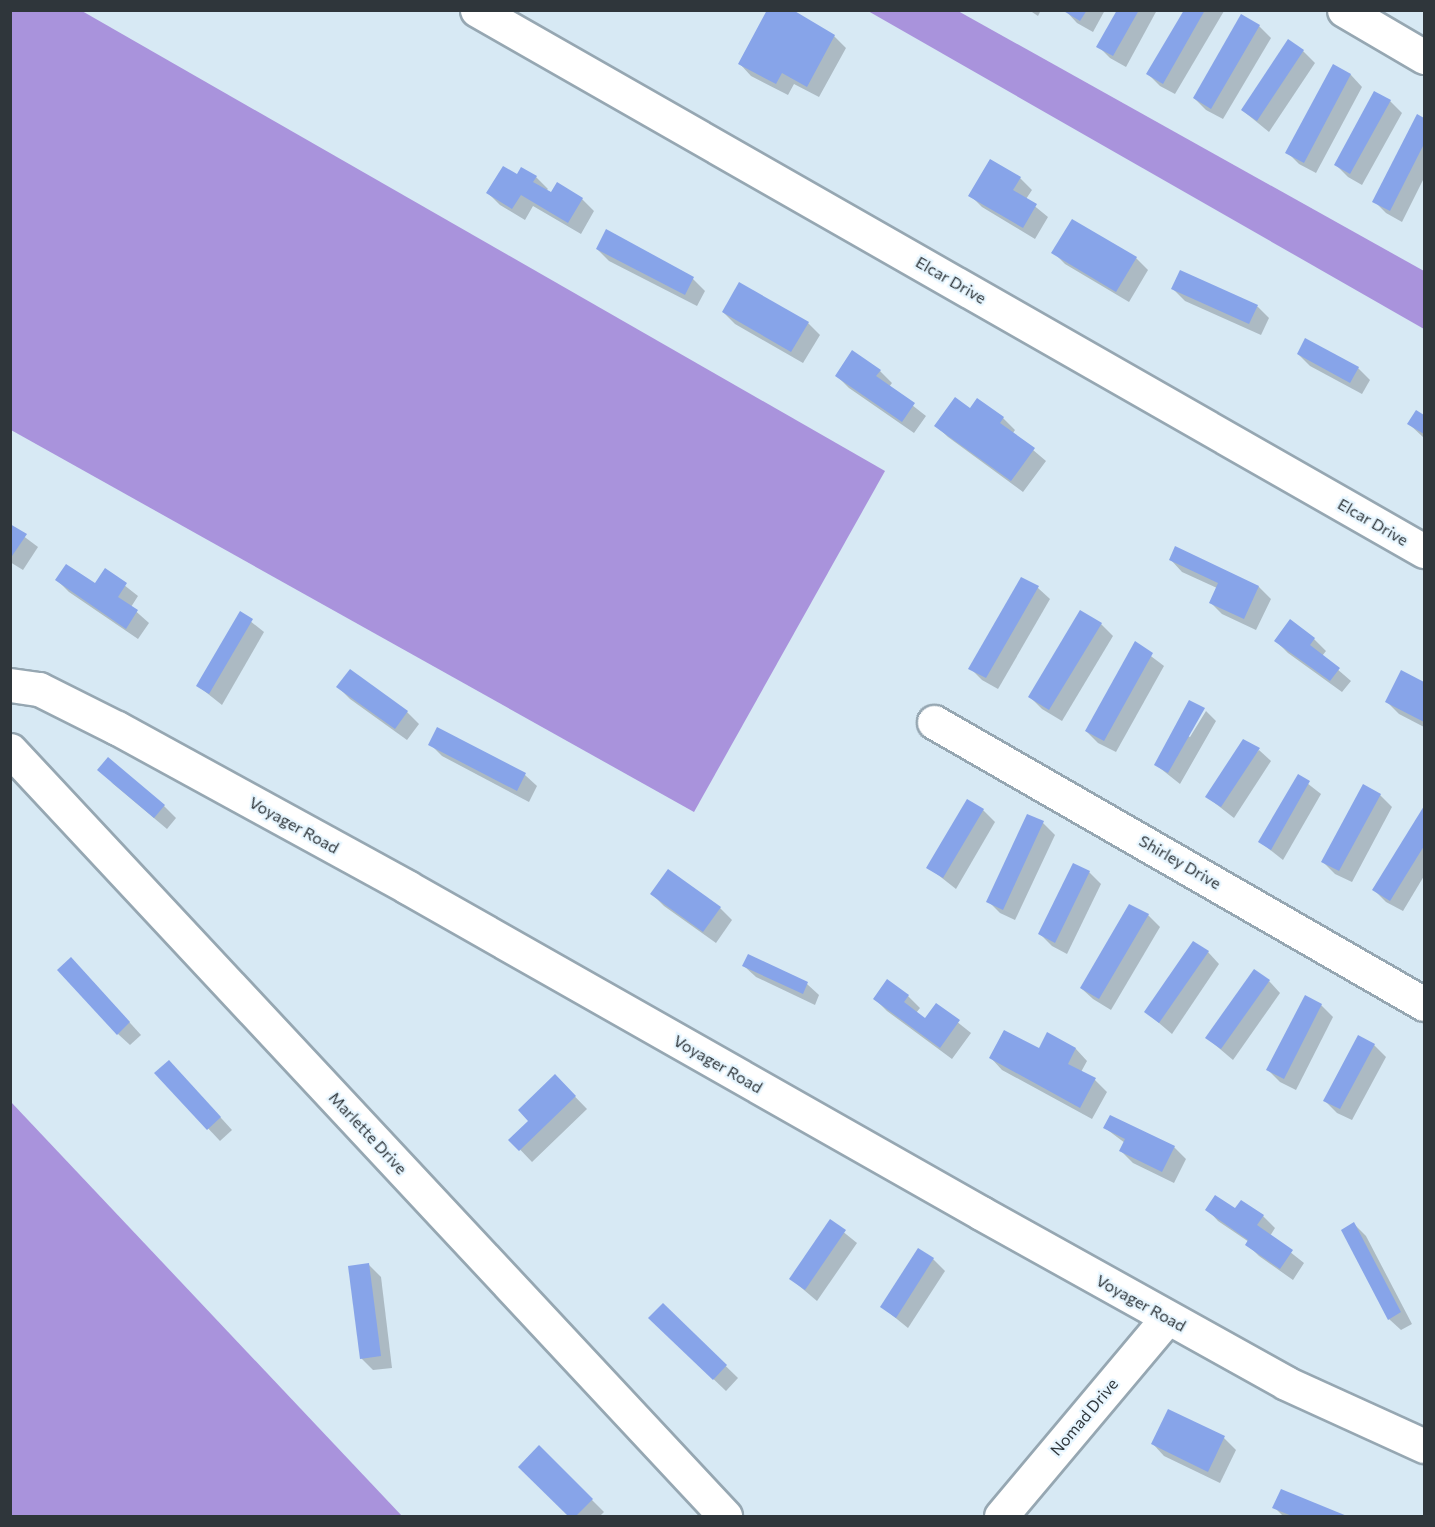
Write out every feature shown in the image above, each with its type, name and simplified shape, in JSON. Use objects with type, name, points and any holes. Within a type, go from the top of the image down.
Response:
[{"type":"street","name":"Elcar Drive","points":[[477,10],[1425,551]]},
{"type":"street","points":[[1344,10],[1425,57]]},
{"type":"street","name":"Voyager Road","points":[[10,685],[39,689],[148,745],[407,887],[1167,1318],[1286,1383],[1425,1446]]},
{"type":"street","name":"Shirley Drive","points":[[934,722],[1425,1004]]},
{"type":"street","name":"Marlette Drive","points":[[10,750],[725,1516]]},
{"type":"street","name":"Nomad Drive","points":[[1001,1516],[1167,1318]]},
{"type":"shaded area","points":[[11,11],[82,11],[885,471],[694,812],[11,430]]},
{"type":"shaded area","points":[[868,11],[958,11],[1424,271],[1424,329]]},
{"type":"shaded area","points":[[11,1102],[402,1516],[11,1516]]},
{"type":"building","points":[[767,10],[793,10],[835,35],[807,87],[782,73],[776,84],[738,64]]},
{"type":"building","points":[[1062,10],[1087,10],[1080,21]]},
{"type":"building","points":[[1117,10],[1139,10],[1113,56],[1096,47]]},
{"type":"building","points":[[1184,10],[1205,10],[1163,84],[1146,74]]},
{"type":"building","points":[[1241,14],[1260,25],[1211,109],[1193,98]]},
{"type":"building","points":[[1288,39],[1304,50],[1257,121],[1241,110]]},
{"type":"building","points":[[1333,64],[1351,74],[1304,163],[1285,153]]},
{"type":"building","points":[[1374,91],[1391,100],[1350,174],[1334,165]]},
{"type":"building","points":[[1417,114],[1424,118],[1424,144],[1390,211],[1372,202]]},
{"type":"building","points":[[990,159],[1021,177],[1013,190],[1037,204],[1023,228],[968,196]]},
{"type":"building","points":[[503,166],[517,174],[521,167],[537,176],[533,182],[551,192],[557,182],[583,198],[568,223],[521,195],[512,209],[486,193]]},
{"type":"building","points":[[1072,219],[1137,257],[1116,292],[1051,253]]},
{"type":"building","points":[[606,229],[694,277],[685,295],[596,249]]},
{"type":"building","points":[[1180,270],[1258,305],[1249,324],[1171,289]]},
{"type":"building","points":[[739,282],[809,322],[791,352],[722,312]]},
{"type":"building","points":[[1305,338],[1359,367],[1350,383],[1297,354]]},
{"type":"building","points":[[852,350],[881,370],[876,376],[915,403],[902,422],[835,376]]},
{"type":"building","points":[[955,397],[970,408],[977,398],[1004,417],[1000,423],[1035,448],[1011,481],[934,426]]},
{"type":"building","points":[[1416,410],[1424,415],[1424,434],[1407,424]]},
{"type":"building","points":[[10,524],[27,534],[10,559]]},
{"type":"building","points":[[1175,546],[1259,586],[1244,619],[1209,603],[1218,583],[1169,560]]},
{"type":"building","points":[[66,564],[95,583],[105,568],[127,583],[118,597],[138,610],[126,629],[55,580]]},
{"type":"building","points":[[1021,577],[1039,586],[986,678],[968,669]]},
{"type":"building","points":[[1080,610],[1102,623],[1049,710],[1028,697]]},
{"type":"building","points":[[240,611],[253,619],[209,694],[196,686]]},
{"type":"building","points":[[1290,619],[1315,638],[1310,645],[1340,668],[1330,681],[1274,641]]},
{"type":"building","points":[[1135,641],[1153,653],[1104,741],[1085,731]]},
{"type":"building","points":[[350,669],[408,711],[395,729],[336,687]]},
{"type":"building","points":[[1401,670],[1424,682],[1424,722],[1385,702]]},
{"type":"building","points":[[1189,700],[1205,708],[1168,773],[1154,765]]},
{"type":"building","points":[[437,727],[526,773],[517,791],[428,745]]},
{"type":"building","points":[[1243,739],[1260,748],[1221,807],[1205,797]]},
{"type":"building","points":[[108,757],[165,805],[154,818],[97,770]]},
{"type":"building","points":[[1298,774],[1310,781],[1271,850],[1258,842]]},
{"type":"building","points":[[1363,784],[1381,794],[1339,871],[1321,862]]},
{"type":"building","points":[[967,799],[984,809],[943,878],[926,868]]},
{"type":"building","points":[[1424,806],[1424,846],[1390,901],[1372,890]]},
{"type":"building","points":[[1027,814],[1044,821],[1003,910],[986,902]]},
{"type":"building","points":[[1073,863],[1090,871],[1055,943],[1038,934]]},
{"type":"building","points":[[668,869],[721,907],[703,932],[650,894]]},
{"type":"building","points":[[1129,904],[1149,914],[1099,999],[1080,988]]},
{"type":"building","points":[[1193,941],[1209,951],[1159,1023],[1144,1012]]},
{"type":"building","points":[[748,954],[808,982],[803,994],[742,966]]},
{"type":"building","points":[[71,957],[130,1022],[117,1035],[57,970]]},
{"type":"building","points":[[1254,969],[1270,980],[1221,1049],[1205,1038]]},
{"type":"building","points":[[887,979],[909,995],[904,1002],[925,1018],[936,1003],[960,1020],[940,1048],[873,999]]},
{"type":"building","points":[[1305,995],[1322,1004],[1284,1079],[1266,1070]]},
{"type":"building","points":[[1004,1030],[1039,1048],[1047,1032],[1076,1048],[1068,1064],[1096,1078],[1080,1108],[989,1058]]},
{"type":"building","points":[[1358,1035],[1375,1044],[1340,1109],[1323,1101]]},
{"type":"building","points":[[169,1060],[221,1117],[207,1130],[154,1073]]},
{"type":"building","points":[[555,1074],[576,1096],[519,1151],[508,1140],[528,1121],[518,1110]]},
{"type":"building","points":[[1110,1115],[1175,1146],[1162,1172],[1119,1151],[1125,1139],[1103,1128]]},
{"type":"building","points":[[1215,1195],[1235,1208],[1241,1200],[1264,1215],[1257,1225],[1293,1250],[1280,1269],[1245,1245],[1248,1240],[1205,1210]]},
{"type":"building","points":[[830,1219],[846,1230],[805,1290],[789,1279]]},
{"type":"building","points":[[1354,1222],[1401,1312],[1388,1320],[1341,1230]]},
{"type":"building","points":[[918,1248],[934,1258],[896,1318],[880,1307]]},
{"type":"building","points":[[369,1263],[381,1356],[360,1359],[348,1266]]},
{"type":"building","points":[[663,1303],[727,1365],[713,1380],[648,1318]]},
{"type":"building","points":[[1168,1409],[1225,1436],[1208,1472],[1151,1444]]},
{"type":"building","points":[[539,1445],[593,1499],[576,1516],[568,1516],[518,1467]]},
{"type":"building","points":[[1281,1489],[1347,1516],[1292,1516],[1272,1508]]}]
